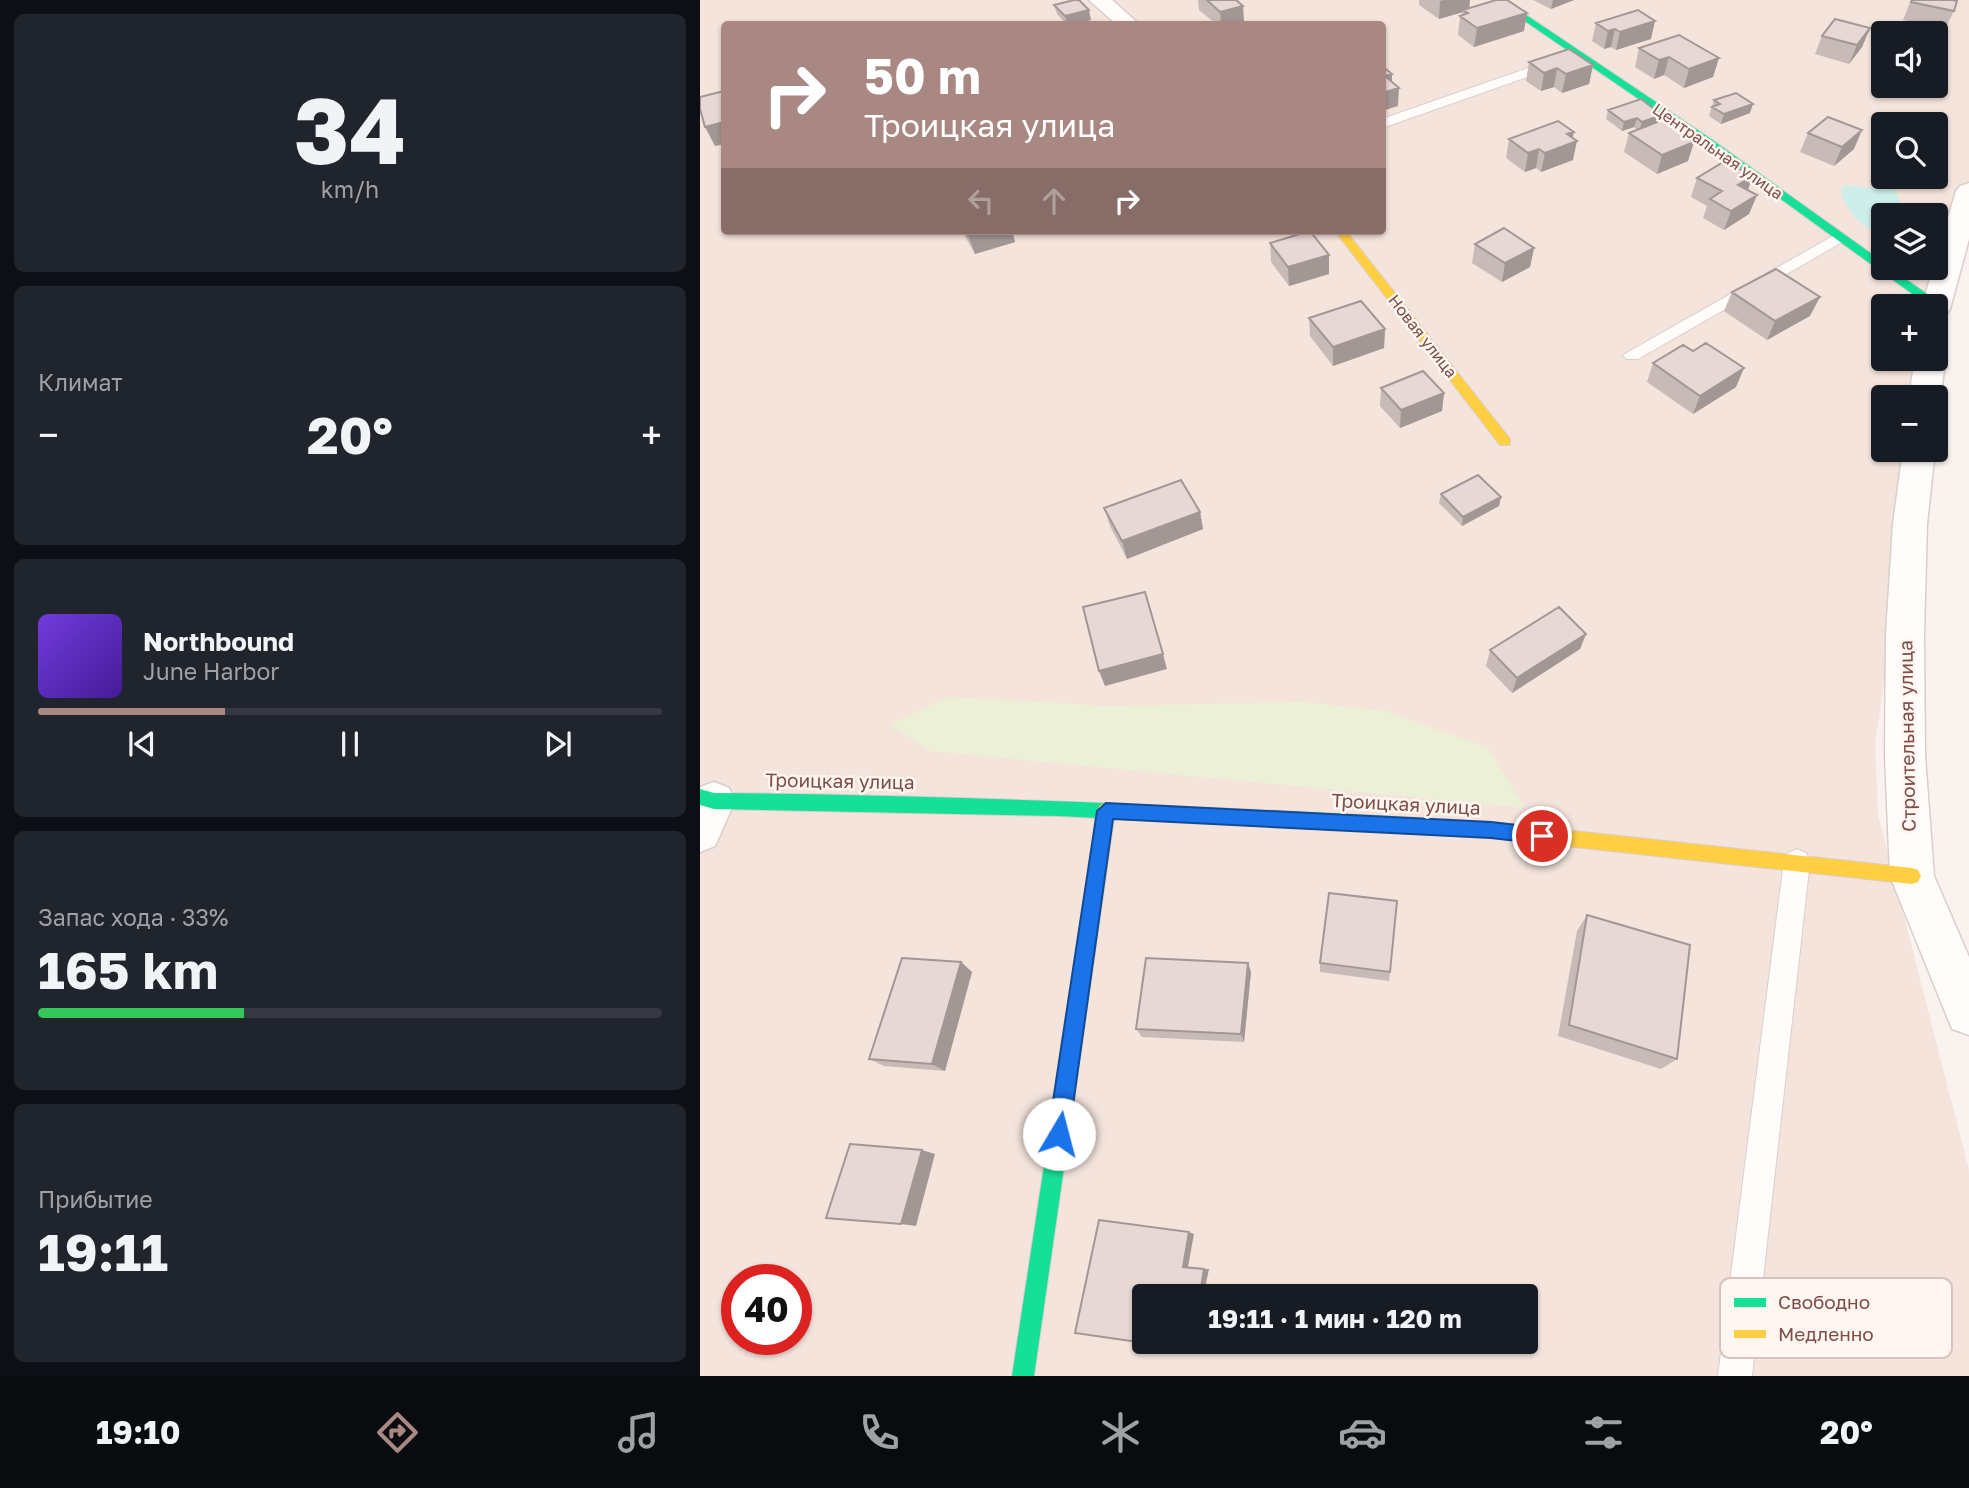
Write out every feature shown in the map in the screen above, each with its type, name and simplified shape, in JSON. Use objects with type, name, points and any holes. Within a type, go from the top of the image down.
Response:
[{"type":"street","points":[[1100,0],[1124,21]]},
{"type":"street","name":"Центральная улица","points":[[1498,0],[1707,141],[1917,294]]},
{"type":"street","points":[[1940,294],[1969,191]]},
{"type":"street","name":"Новая улица","points":[[1343,235],[1505,442]]},
{"type":"street","name":"Строительная улица","points":[[1918,462],[1910,524],[1905,634],[1905,756],[1912,876],[1969,1012]]},
{"type":"street","name":"Троицкая улица","points":[[705,810],[909,802],[1491,830],[1797,861],[1912,876]]},
{"type":"street","points":[[1023,1376],[1106,811]]},
{"type":"lane","points":[[1386,123],[1577,55]]},
{"type":"lane","points":[[1632,355],[1840,237]]},
{"type":"lane","points":[[1747,1278],[1797,861]]},
{"type":"lane","points":[[1735,1376],[1737,1358]]},
{"type":"shaded area","points":[[700,0],[1969,0],[1969,199],[1948,306],[1948,294],[1871,294],[1871,371],[1935,371],[1932,385],[1871,385],[1871,462],[1918,462],[1875,743],[1878,815],[1969,1170],[1969,1376],[700,1376]]},
{"type":"green space","points":[[948,697],[1106,706],[1304,702],[1384,711],[1487,747],[1525,808],[930,751],[891,725]]},
{"type":"water","points":[[1845,185],[1894,189],[1901,203],[1871,203],[1871,229],[1851,212],[1841,191]]},
{"type":"building","points":[[1079,0],[1089,10],[1065,16],[1054,5]]},
{"type":"building","points":[[1207,0],[1236,0],[1243,6],[1220,12]]},
{"type":"building","points":[[1496,0],[1507,0],[1527,13],[1477,28],[1460,16],[1468,13],[1463,10]]},
{"type":"building","points":[[1957,1],[1954,11],[1911,2]]},
{"type":"building","points":[[1638,10],[1655,21],[1620,32],[1615,29],[1608,31],[1596,23]]},
{"type":"building","points":[[1835,19],[1870,28],[1857,45],[1822,36]]},
{"type":"building","points":[[1679,35],[1719,58],[1689,69],[1669,57],[1659,60],[1639,48]]},
{"type":"building","points":[[1569,49],[1593,65],[1566,74],[1557,68],[1544,73],[1529,62]]},
{"type":"building","points":[[1386,77],[1399,88],[1386,92]]},
{"type":"building","points":[[721,92],[721,123],[705,127],[700,97]]},
{"type":"building","points":[[1736,93],[1753,104],[1724,114],[1712,107],[1720,104],[1714,100]]},
{"type":"building","points":[[1641,99],[1662,115],[1642,122],[1637,118],[1624,122],[1608,110]]},
{"type":"building","points":[[1670,117],[1692,130],[1681,134],[1694,142],[1662,155],[1629,133]]},
{"type":"building","points":[[1828,117],[1862,130],[1842,147],[1808,133]]},
{"type":"building","points":[[1558,121],[1574,132],[1567,134],[1577,141],[1545,153],[1539,149],[1528,153],[1509,139]]},
{"type":"building","points":[[1725,161],[1753,176],[1738,185],[1757,195],[1731,211],[1710,199],[1722,191],[1697,178]]},
{"type":"building","points":[[1504,228],[1534,248],[1505,263],[1475,244]]},
{"type":"building","points":[[1297,235],[1313,235],[1329,255],[1288,267],[1270,243]]},
{"type":"building","points":[[1776,269],[1820,297],[1775,321],[1732,292]]},
{"type":"building","points":[[1361,301],[1385,329],[1333,347],[1309,318]]},
{"type":"building","points":[[1706,343],[1744,368],[1700,396],[1653,363],[1683,345],[1693,351]]},
{"type":"building","points":[[1423,371],[1444,393],[1401,410],[1381,388]]},
{"type":"building","points":[[1478,475],[1501,497],[1463,517],[1441,494]]},
{"type":"building","points":[[1181,480],[1200,512],[1122,541],[1104,508]]},
{"type":"building","points":[[1145,592],[1163,654],[1099,671],[1083,607]]},
{"type":"building","points":[[1559,607],[1586,634],[1517,678],[1490,650]]},
{"type":"building","points":[[1329,893],[1397,901],[1390,972],[1320,963]]},
{"type":"building","points":[[1587,915],[1690,945],[1677,1059],[1569,1025]]},
{"type":"building","points":[[902,958],[961,962],[932,1064],[869,1059]]},
{"type":"building","points":[[1146,958],[1248,963],[1241,1034],[1136,1029]]},
{"type":"building","points":[[850,1144],[922,1150],[901,1224],[826,1218]]},
{"type":"building","points":[[1099,1220],[1189,1232],[1183,1267],[1204,1269],[1202,1284],[1132,1284],[1132,1341],[1075,1333]]},
{"type":"traffic: fast","points":[[1498,0],[1707,141],[1919,294]]},
{"type":"traffic: fast","points":[[700,797],[714,801],[1058,808],[1403,825]]},
{"type":"traffic: fast","points":[[1023,1376],[1092,910]]},
{"type":"traffic: slow","points":[[1343,235],[1505,442]]},
{"type":"traffic: slow","points":[[1092,910],[1106,811]]},
{"type":"traffic: slow","points":[[1403,825],[1491,830],[1912,876]]},
{"type":"route","points":[[1059,1134],[1106,811],[1195,813],[1491,830],[1542,836]]}]
